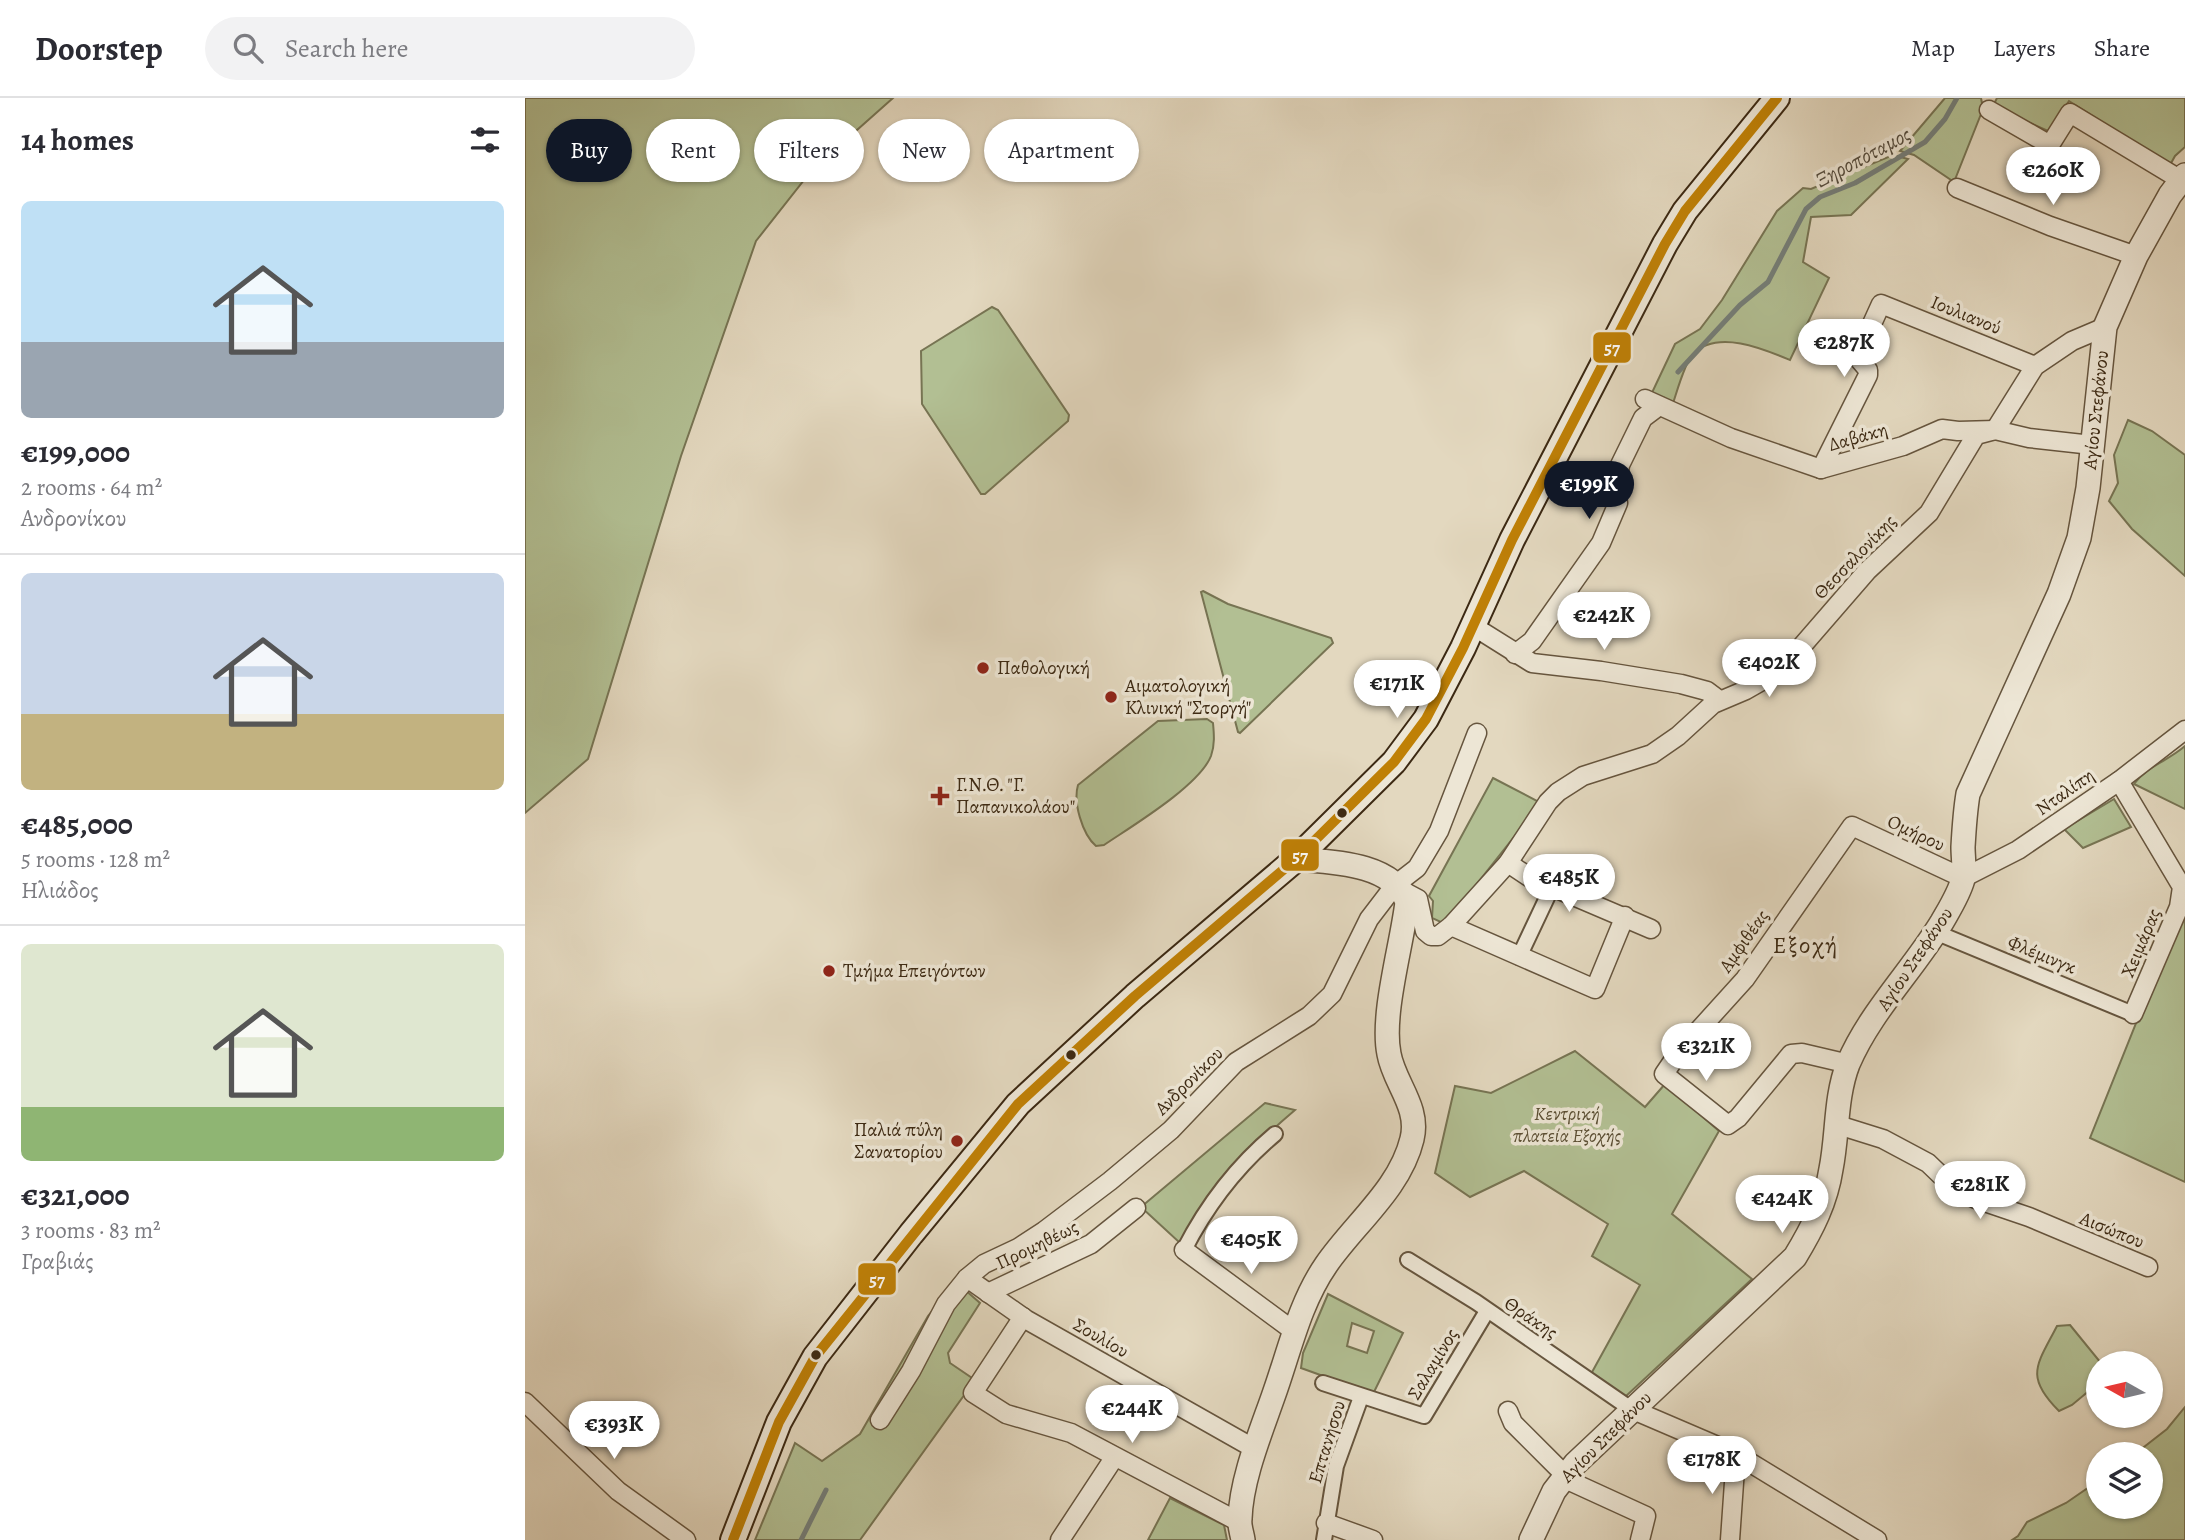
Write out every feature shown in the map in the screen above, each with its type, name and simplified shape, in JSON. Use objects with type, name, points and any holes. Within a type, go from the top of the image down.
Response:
[{"type":"main road","points":[[733,1540],[779,1422],[815,1357],[911,1234],[1010,1115],[1055,1068],[1125,1005],[1296,859],[1394,762],[1436,702],[1512,540],[1665,244],[1685,211],[1777,98]]},
{"type":"street","points":[[1989,110],[2050,145],[2070,113],[2183,178]]},
{"type":"street","name":"Αγίου Στεφάνου","points":[[1531,1540],[1564,1477],[1631,1409],[1795,1257],[1813,1228],[1832,1169],[1835,1124],[1849,1064],[1866,1031],[1954,901],[1963,878],[1964,818],[1968,794],[2063,583],[2079,538],[2088,488],[2105,327],[2136,256],[2183,178]]},
{"type":"street","points":[[1957,188],[2050,226],[2136,256]]},
{"type":"street","name":"Ιουλιανού","points":[[1821,469],[1868,375],[1868,370],[1857,358],[1881,303],[2035,366]]},
{"type":"street","name":"Θεσσαλονίκης","points":[[1451,926],[1508,863],[1548,802],[1558,792],[1583,776],[1652,754],[1678,736],[1719,700],[1746,690],[1775,674],[1867,571],[1929,513],[1976,435],[1995,430],[2035,366],[2072,341],[2105,327]]},
{"type":"street","name":"Δαβάκη","points":[[1515,654],[1532,641],[1601,543],[1618,503],[1617,478],[1625,455],[1652,402],[1750,445],[1821,469],[1903,446],[1941,429],[1995,430],[2029,438],[2092,445]]},
{"type":"street","points":[[1473,626],[1508,646],[1523,660],[1543,666],[1601,671],[1681,684],[1707,691],[1719,700]]},
{"type":"street","name":"Νταλίπη","points":[[1963,878],[2018,850],[2119,781],[2185,730]]},
{"type":"street","name":"Ανδρονίκου","points":[[880,1420],[911,1371],[946,1304],[967,1278],[984,1264],[1018,1248],[1044,1231],[1110,1181],[1171,1130],[1236,1062],[1309,1016],[1332,994],[1369,919],[1417,868],[1439,831],[1477,733]]},
{"type":"street","name":"Χειμάρας","points":[[2119,781],[2182,887],[2179,907],[2133,1014]]},
{"type":"street","name":"Ομήρου","points":[[1852,826],[1963,878]]},
{"type":"street","name":"Αμφιθέας","points":[[1849,1064],[1802,1053],[1791,1054],[1738,1118],[1728,1125],[1664,1074],[1679,1052],[1745,979],[1852,826]]},
{"type":"street","points":[[1296,859],[1372,870],[1418,899],[1425,931],[1431,936],[1438,936],[1451,926],[1595,989],[1625,916]]},
{"type":"street","points":[[1508,863],[1529,877],[1651,929]]},
{"type":"street","points":[[1519,957],[1552,887]]},
{"type":"street","points":[[1023,1317],[973,1394],[1006,1414],[1071,1433],[1241,1531],[1255,1449],[1309,1294],[1325,1266],[1384,1195],[1412,1138],[1412,1114],[1406,1093],[1392,1066],[1387,1034],[1407,902],[1399,888]]},
{"type":"street","name":"Φλέμινγκ","points":[[1935,932],[2133,1014]]},
{"type":"street","name":"Αισώπου","points":[[1835,1124],[1883,1139],[1929,1163],[1955,1189],[1976,1199],[2029,1217],[2148,1267]]},
{"type":"street","points":[[1275,1134],[1243,1164],[1218,1194],[1198,1222],[1184,1250],[1295,1332]]},
{"type":"street","name":"Προμηθέως","points":[[988,1293],[1091,1244],[1136,1208]]},
{"type":"street","name":"Θράκης","points":[[1408,1260],[1631,1409]]},
{"type":"street","name":"Σουλίου","points":[[967,1278],[1023,1317],[1255,1449]]},
{"type":"street","name":"Σαλαμίνος","points":[[1322,1383],[1424,1416],[1487,1311]]},
{"type":"street","name":"Επτανήσου","points":[[1325,1531],[1335,1466],[1361,1397]]},
{"type":"street","points":[[525,1402],[618,1491],[686,1540]]},
{"type":"street","points":[[1631,1409],[1736,1454],[1877,1540]]},
{"type":"street","points":[[1508,1411],[1513,1423],[1564,1477],[1646,1516],[1640,1540]]},
{"type":"street","points":[[1730,1540],[1736,1454]]},
{"type":"street","points":[[1060,1540],[1114,1458]]},
{"type":"street","points":[[1325,1531],[1373,1540]]},
{"type":"green space","points":[[525,98],[893,98],[864,124],[864,119],[754,119],[754,182],[803,182],[756,241],[681,456],[588,759],[525,813]]},
{"type":"green space","points":[[1945,98],[1981,98],[1983,109],[1954,182],[1914,155],[1900,151]]},
{"type":"green space","points":[[1997,98],[2185,98],[2185,147],[2170,165],[2069,101],[2048,131],[1993,106]]},
{"type":"green space","points":[[1893,155],[1908,159],[1851,215],[1811,217],[1803,262],[1829,278],[1790,360],[1741,344],[1715,343],[1703,347],[1690,358],[1671,409],[1649,399],[1675,344],[1700,329],[1722,300],[1777,211],[1803,188],[1811,189]]},
{"type":"green space","points":[[992,307],[998,310],[1069,415],[1068,421],[985,494],[981,494],[922,404],[921,351]]},
{"type":"green space","points":[[2128,420],[2152,431],[2185,455],[2185,576],[2132,529],[2109,501],[2118,483],[2114,455]]},
{"type":"green space","points":[[1201,592],[1228,604],[1331,638],[1333,643],[1240,733]]},
{"type":"green space","points":[[1207,719],[1213,723],[1214,744],[1204,768],[1163,805],[1104,845],[1096,846],[1080,817],[1078,785],[1158,721]]},
{"type":"green space","points":[[2185,746],[2185,809],[2134,784],[2145,773]]},
{"type":"green space","points":[[1493,778],[1541,803],[1445,924],[1432,918],[1433,901],[1429,896]]},
{"type":"green space","points":[[2114,799],[2131,827],[2083,848],[2064,829]]},
{"type":"green space","points":[[2185,901],[2185,1182],[2090,1138]]},
{"type":"green space","name":"Κεντρική πλατεία Εξοχής","points":[[1575,1051],[1645,1107],[1665,1084],[1719,1131],[1672,1214],[1752,1279],[1625,1397],[1591,1374],[1640,1285],[1592,1256],[1608,1224],[1524,1171],[1470,1197],[1435,1173],[1455,1086],[1491,1093]]},
{"type":"green space","points":[[1265,1103],[1295,1110],[1217,1187],[1180,1243],[1141,1207]]},
{"type":"green space","points":[[956,1282],[980,1303],[948,1353],[950,1363],[975,1380],[860,1540],[755,1540],[795,1443],[822,1461],[860,1434],[928,1316]]},
{"type":"green space","points":[[1328,1294],[1403,1333],[1373,1394],[1301,1368],[1303,1353]],"holes":[[[1352,1323],[1374,1331],[1367,1353],[1347,1346]]]},
{"type":"green space","points":[[2070,1325],[2091,1351],[2086,1351],[2086,1393],[2059,1411],[2041,1388],[2037,1370],[2057,1326]]},
{"type":"green space","points":[[2185,1407],[2185,1540],[2012,1540],[2027,1522],[2066,1503],[2086,1489],[2086,1519],[2163,1519],[2163,1442],[2150,1442],[2167,1429]]},
{"type":"green space","points":[[1170,1498],[1224,1525],[1227,1540],[1148,1540]]},
{"type":"waterway","name":"Ξηροπόταμος","points":[[1678,372],[1740,305],[1768,282],[1806,209],[1820,197],[1855,183],[1925,142],[1945,119],[1957,98]]},
{"type":"waterway","name":"Ξηροπόταμος","points":[[801,1540],[826,1490]]},
{"type":"transit line","name":"57","points":[[733,1540],[779,1422],[815,1357],[1018,1104],[1135,996],[1296,859],[1394,762],[1426,719],[1463,648],[1512,540],[1665,244],[1685,211],[1777,98]]},
{"type":"place","name":"Παθολογική","points":[[983,668]]},
{"type":"place","name":"Αιματολογική Κλινική \"Στοργή\"","points":[[1111,697]]},
{"type":"place","name":"Γ.Ν.Θ. \"Γ. Παπανικολάου\"","points":[[940,796]]},
{"type":"place","name":"Τμήμα Επειγόντων","points":[[829,971]]},
{"type":"place","name":"Παλιά πύλη Σανατορίου","points":[[957,1141]]},
{"type":"district","name":"Εξοχή","points":[[1806,945]]}]
